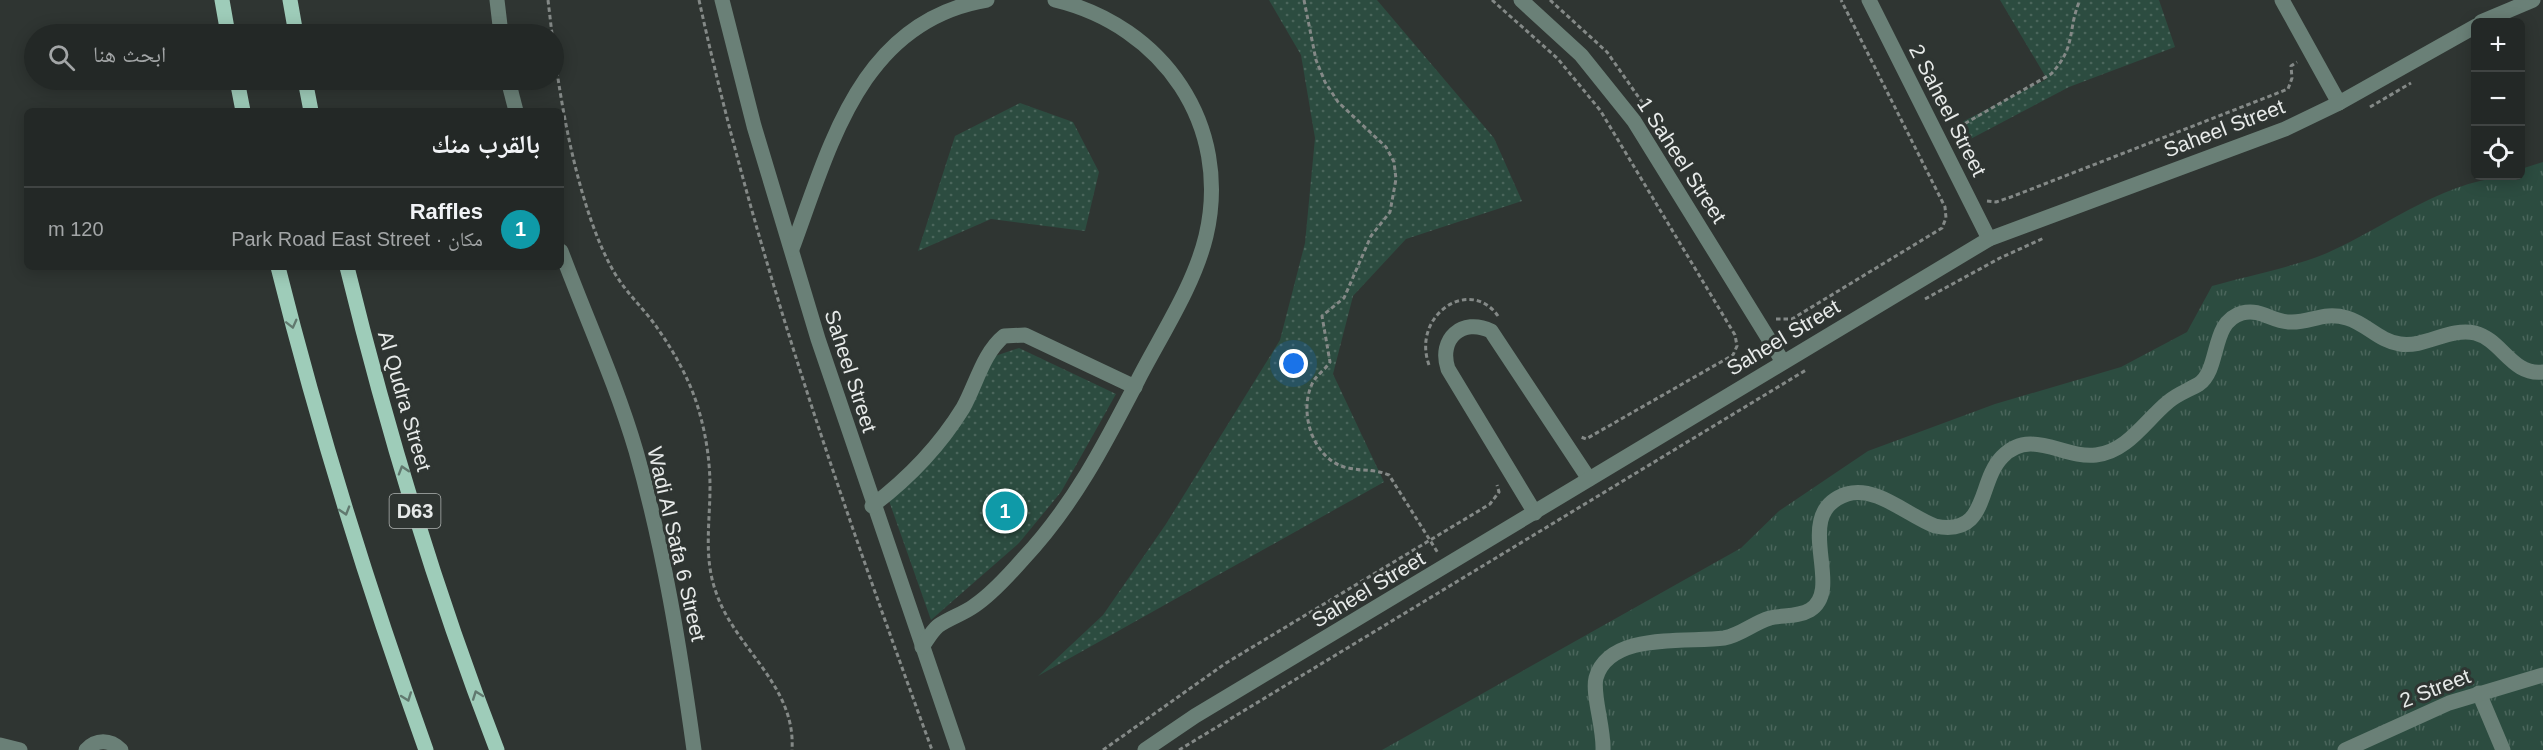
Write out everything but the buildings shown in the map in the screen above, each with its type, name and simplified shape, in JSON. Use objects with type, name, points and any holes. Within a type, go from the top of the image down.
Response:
[{"type":"main road","points":[[222,0],[226,24]]},
{"type":"main road","points":[[290,0],[294,24]]},
{"type":"main road","points":[[239,90],[242,108]]},
{"type":"main road","points":[[307,90],[310,108]]},
{"type":"main road","points":[[279,270],[324,441],[353,535],[426,750]]},
{"type":"main road","name":"Al Qudra Street","points":[[348,270],[388,423],[420,526],[497,750]]},
{"type":"street","points":[[497,0],[500,24]]},
{"type":"street","name":"Saheel Street","points":[[722,0],[754,126],[872,506],[958,750]]},
{"type":"street","points":[[792,249],[840,122],[857,90],[877,62],[904,36],[936,16],[972,2],[987,0]]},
{"type":"street","points":[[922,647],[937,627],[975,606],[1024,559],[1071,500],[1104,446],[1135,387],[1184,291],[1206,237],[1211,205],[1210,171],[1204,140],[1187,97],[1173,73],[1148,45],[1117,23],[1083,7],[1055,0]]},
{"type":"street","name":"1 Saheel Street","points":[[1521,0],[1581,55],[1634,122],[1783,362]]},
{"type":"street","name":"2 Saheel Street","points":[[1869,0],[1945,135],[1989,239]]},
{"type":"street","points":[[2282,0],[2339,103]]},
{"type":"street","points":[[2490,18],[2533,0]]},
{"type":"street","name":"Saheel Street","points":[[1145,750],[1196,716],[1989,239],[2285,129],[2339,103],[2471,28]]},
{"type":"street","points":[[511,90],[515,108]]},
{"type":"street","name":"Wadi Al Safa 6 Street","points":[[564,259],[612,382],[635,449],[654,518],[668,587],[694,750]]},
{"type":"street","points":[[1603,750],[1602,720],[1595,688],[1601,668],[1618,654],[1639,645],[1667,640],[1733,636],[1768,619],[1803,613],[1812,608],[1819,601],[1822,590],[1820,524],[1829,506],[1837,499],[1847,494],[1869,493],[1935,526],[1946,528],[1958,526],[1977,512],[2000,459],[2020,445],[2049,445],[2095,455],[2107,453],[2134,435],[2168,402],[2204,379],[2223,330],[2236,315],[2243,312],[2265,313],[2286,322],[2316,316],[2346,318],[2379,337],[2401,345],[2473,332],[2485,337],[2524,370],[2543,372]]},
{"type":"street","points":[[1535,513],[1448,369],[1445,347],[1450,337],[1459,329],[1481,326],[1491,331],[1589,479]]},
{"type":"street","points":[[872,506],[915,471],[933,450],[964,405],[996,343],[1005,336],[1025,335],[1135,387]]},
{"type":"street","name":"2 Street","points":[[2344,750],[2420,714],[2479,693],[2543,675]]},
{"type":"street","points":[[2479,693],[2503,750]]},
{"type":"street","points":[[86,750],[93,744],[104,741],[115,744],[121,750]]},
{"type":"street","points":[[0,744],[20,750]]},
{"type":"path","points":[[548,0],[551,24]]},
{"type":"path","points":[[699,0],[755,223],[818,427],[932,750]]},
{"type":"path","points":[[1304,0],[1316,60],[1325,82],[1338,102],[1386,147],[1394,162],[1396,179],[1390,212],[1363,251],[1344,298],[1322,316],[1330,362],[1313,383],[1309,394],[1309,422],[1313,439],[1332,462],[1347,468],[1377,469],[1389,475],[1432,540],[1446,567]]},
{"type":"path","points":[[1492,0],[1558,59],[1600,110],[1735,335],[1737,346],[1733,355],[1586,439],[1577,436]]},
{"type":"path","points":[[1550,0],[1607,52],[1648,112]]},
{"type":"path","points":[[1769,316],[1777,319],[1792,319],[1942,228],[1946,218],[1945,207],[1841,0]]},
{"type":"path","points":[[1945,135],[2051,74],[2064,60],[2072,42],[2080,0]]},
{"type":"path","points":[[1983,195],[1986,201],[1995,202],[2011,197],[2288,89],[2292,78],[2291,66],[2312,54]]},
{"type":"path","points":[[2363,110],[2415,81]]},
{"type":"path","points":[[560,90],[563,108]]},
{"type":"path","points":[[564,113],[575,160],[601,244],[614,272],[665,339],[684,373],[698,409],[707,447],[710,486],[707,555],[713,586],[725,616],[779,690],[790,715],[792,750]]},
{"type":"path","points":[[1945,135],[1946,122]]},
{"type":"path","points":[[1920,302],[2000,258],[2050,235]]},
{"type":"path","points":[[1430,367],[1424,351],[1424,339],[1436,313],[1445,306],[1463,300],[1479,302],[1493,309],[1499,317]]},
{"type":"path","points":[[1179,750],[1813,366]]},
{"type":"path","points":[[1103,750],[1226,663],[1490,504],[1499,492],[1496,482]]},
{"type":"green space","points":[[1269,0],[1377,0],[1494,138],[1522,201],[1406,239],[1353,296],[1333,374],[1384,482],[1038,676],[1103,615],[1166,524],[1280,340],[1305,243],[1315,138],[1301,55]]},
{"type":"green space","points":[[2000,0],[2159,0],[2175,47],[2069,87],[1961,144],[1954,126],[2047,79]]},
{"type":"green space","points":[[1020,103],[1073,122],[1099,172],[1085,231],[991,219],[918,251],[955,136]]},
{"type":"green space","points":[[2543,162],[2543,750],[1382,750],[1741,548],[1779,511],[1868,451],[1995,404],[2121,367],[2187,332],[2212,286],[2285,267],[2327,253],[2420,204],[2468,184],[2485,180],[2525,180],[2525,168]]},
{"type":"green space","points":[[1019,348],[1116,394],[1061,492],[1019,543],[931,620],[888,498],[995,356]]},
{"type":"place","name":"Raffles","points":[[1005,511]]}]
